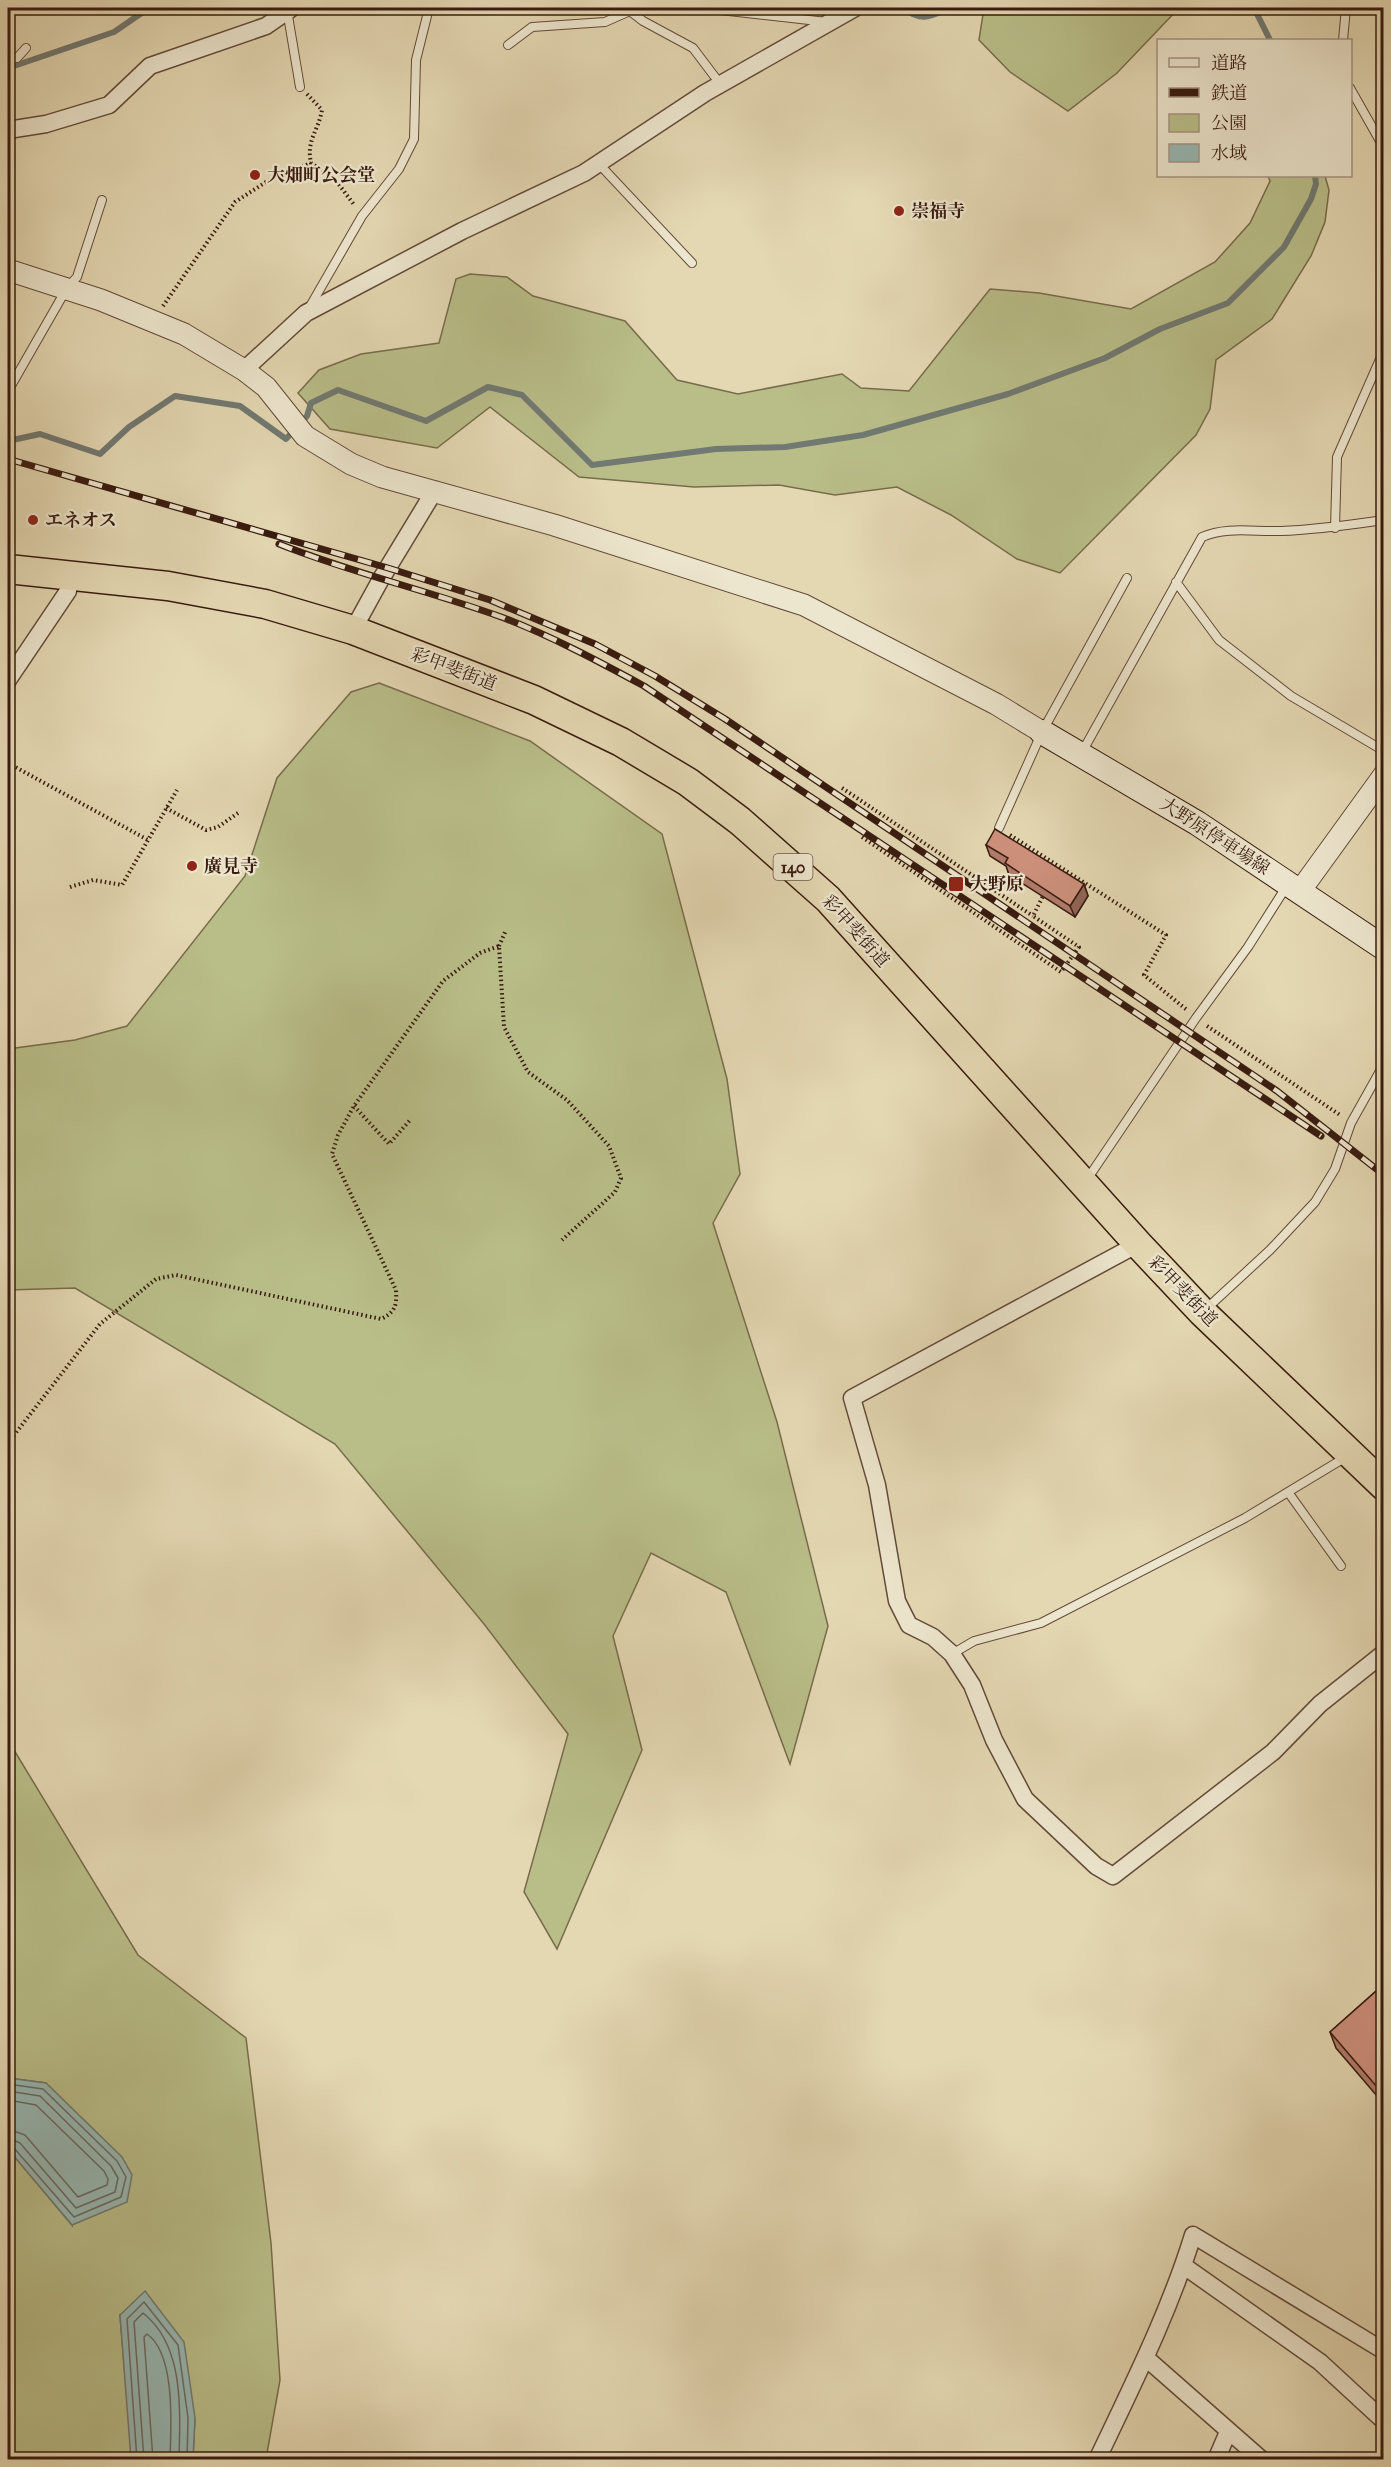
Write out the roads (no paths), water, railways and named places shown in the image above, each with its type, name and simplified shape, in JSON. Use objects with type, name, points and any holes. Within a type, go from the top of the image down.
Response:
[{"type":"highway","name":"彩甲斐街道","points":[[8,569],[168,586],[265,604],[353,630],[534,700],[602,733],[688,782],[731,815],[828,899],[1202,1312],[1383,1486]]},
{"type":"main road","name":"大野原停車場線","points":[[1042,732],[1197,822],[1383,948]]},
{"type":"street","points":[[8,130],[46,124],[109,105],[150,66],[266,26],[288,8]]},
{"type":"street","points":[[244,370],[306,313],[373,276],[599,164],[705,93],[855,8]]},
{"type":"street","points":[[8,270],[67,288],[184,334],[244,370],[280,402],[304,436],[351,464],[382,477],[554,525],[804,605],[996,704],[1042,732]]},
{"type":"street","points":[[353,630],[435,490]]},
{"type":"street","points":[[8,680],[68,591],[69,574]]},
{"type":"street","points":[[1294,887],[1383,775]]},
{"type":"street","points":[[1138,1244],[852,1398],[877,1485],[897,1601],[909,1624],[933,1637],[952,1654],[972,1685],[994,1740],[1025,1799],[1096,1866],[1113,1876],[1273,1752],[1320,1704],[1383,1653]]},
{"type":"street","points":[[1097,2460],[1146,2358],[1184,2266],[1193,2235],[1383,2351]]},
{"type":"street","points":[[1184,2266],[1320,2362],[1383,2421]]},
{"type":"street","points":[[1146,2358],[1262,2460]]},
{"type":"street","points":[[1216,2460],[1228,2432]]},
{"type":"lane","points":[[288,8],[300,87]]},
{"type":"lane","points":[[306,313],[362,216],[399,169],[414,139],[416,60],[429,8]]},
{"type":"lane","points":[[618,8],[630,11],[643,21],[693,48],[722,85]]},
{"type":"lane","points":[[508,45],[532,27],[605,22],[630,11],[646,8]]},
{"type":"lane","points":[[702,8],[832,22]]},
{"type":"lane","points":[[1343,39],[1346,8]]},
{"type":"lane","points":[[8,59],[17,58],[26,48]]},
{"type":"lane","points":[[1352,92],[1383,148]]},
{"type":"lane","points":[[599,164],[693,263]]},
{"type":"lane","points":[[8,392],[67,288],[77,277],[102,200]]},
{"type":"lane","points":[[1335,528],[1337,457],[1383,350]]},
{"type":"lane","points":[[1081,754],[1202,537],[1218,530],[1278,531],[1335,528],[1383,520]]},
{"type":"lane","points":[[999,828],[1042,732],[1127,578]]},
{"type":"lane","points":[[1176,582],[1219,640],[1292,696],[1383,751]]},
{"type":"lane","points":[[1084,1184],[1196,1018],[1294,887]]},
{"type":"lane","points":[[1202,1312],[1270,1250],[1315,1202],[1335,1169],[1352,1123],[1383,1065]]},
{"type":"lane","points":[[952,1654],[974,1641],[1041,1623],[1195,1545],[1351,1453]]},
{"type":"lane","points":[[1288,1492],[1341,1566]]},
{"type":"water","points":[[8,2078],[46,2083],[122,2157],[132,2175],[127,2202],[72,2225],[8,2149]]},
{"type":"water","points":[[145,2291],[184,2342],[195,2418],[193,2459],[131,2459],[120,2315]]},
{"type":"waterway","points":[[8,68],[114,32],[149,8]]},
{"type":"waterway","points":[[903,8],[921,17],[949,8]]},
{"type":"waterway","points":[[1254,8],[1270,39]]},
{"type":"waterway","points":[[8,441],[40,434],[100,454],[129,427],[175,396],[240,406],[286,439],[307,416],[311,403],[338,390],[426,421],[488,387],[522,395],[592,465],[716,449],[785,447],[863,435],[1008,394],[1105,358],[1160,329],[1228,303],[1284,247],[1311,199],[1316,184],[1315,177]]},
{"type":"railway","points":[[8,459],[388,568],[490,600],[595,644],[655,676],[725,719],[1277,1091],[1384,1175]]},
{"type":"railway","points":[[279,544],[522,625],[644,686],[1321,1136]]},
{"type":"place","name":"大畑町公会堂","points":[[255,175]]},
{"type":"place","name":"崇福寺","points":[[899,211]]},
{"type":"place","name":"エネオス","points":[[33,520]]},
{"type":"place","name":"廣見寺","points":[[192,866]]},
{"type":"place","name":"大野原","points":[[956,884]]}]
